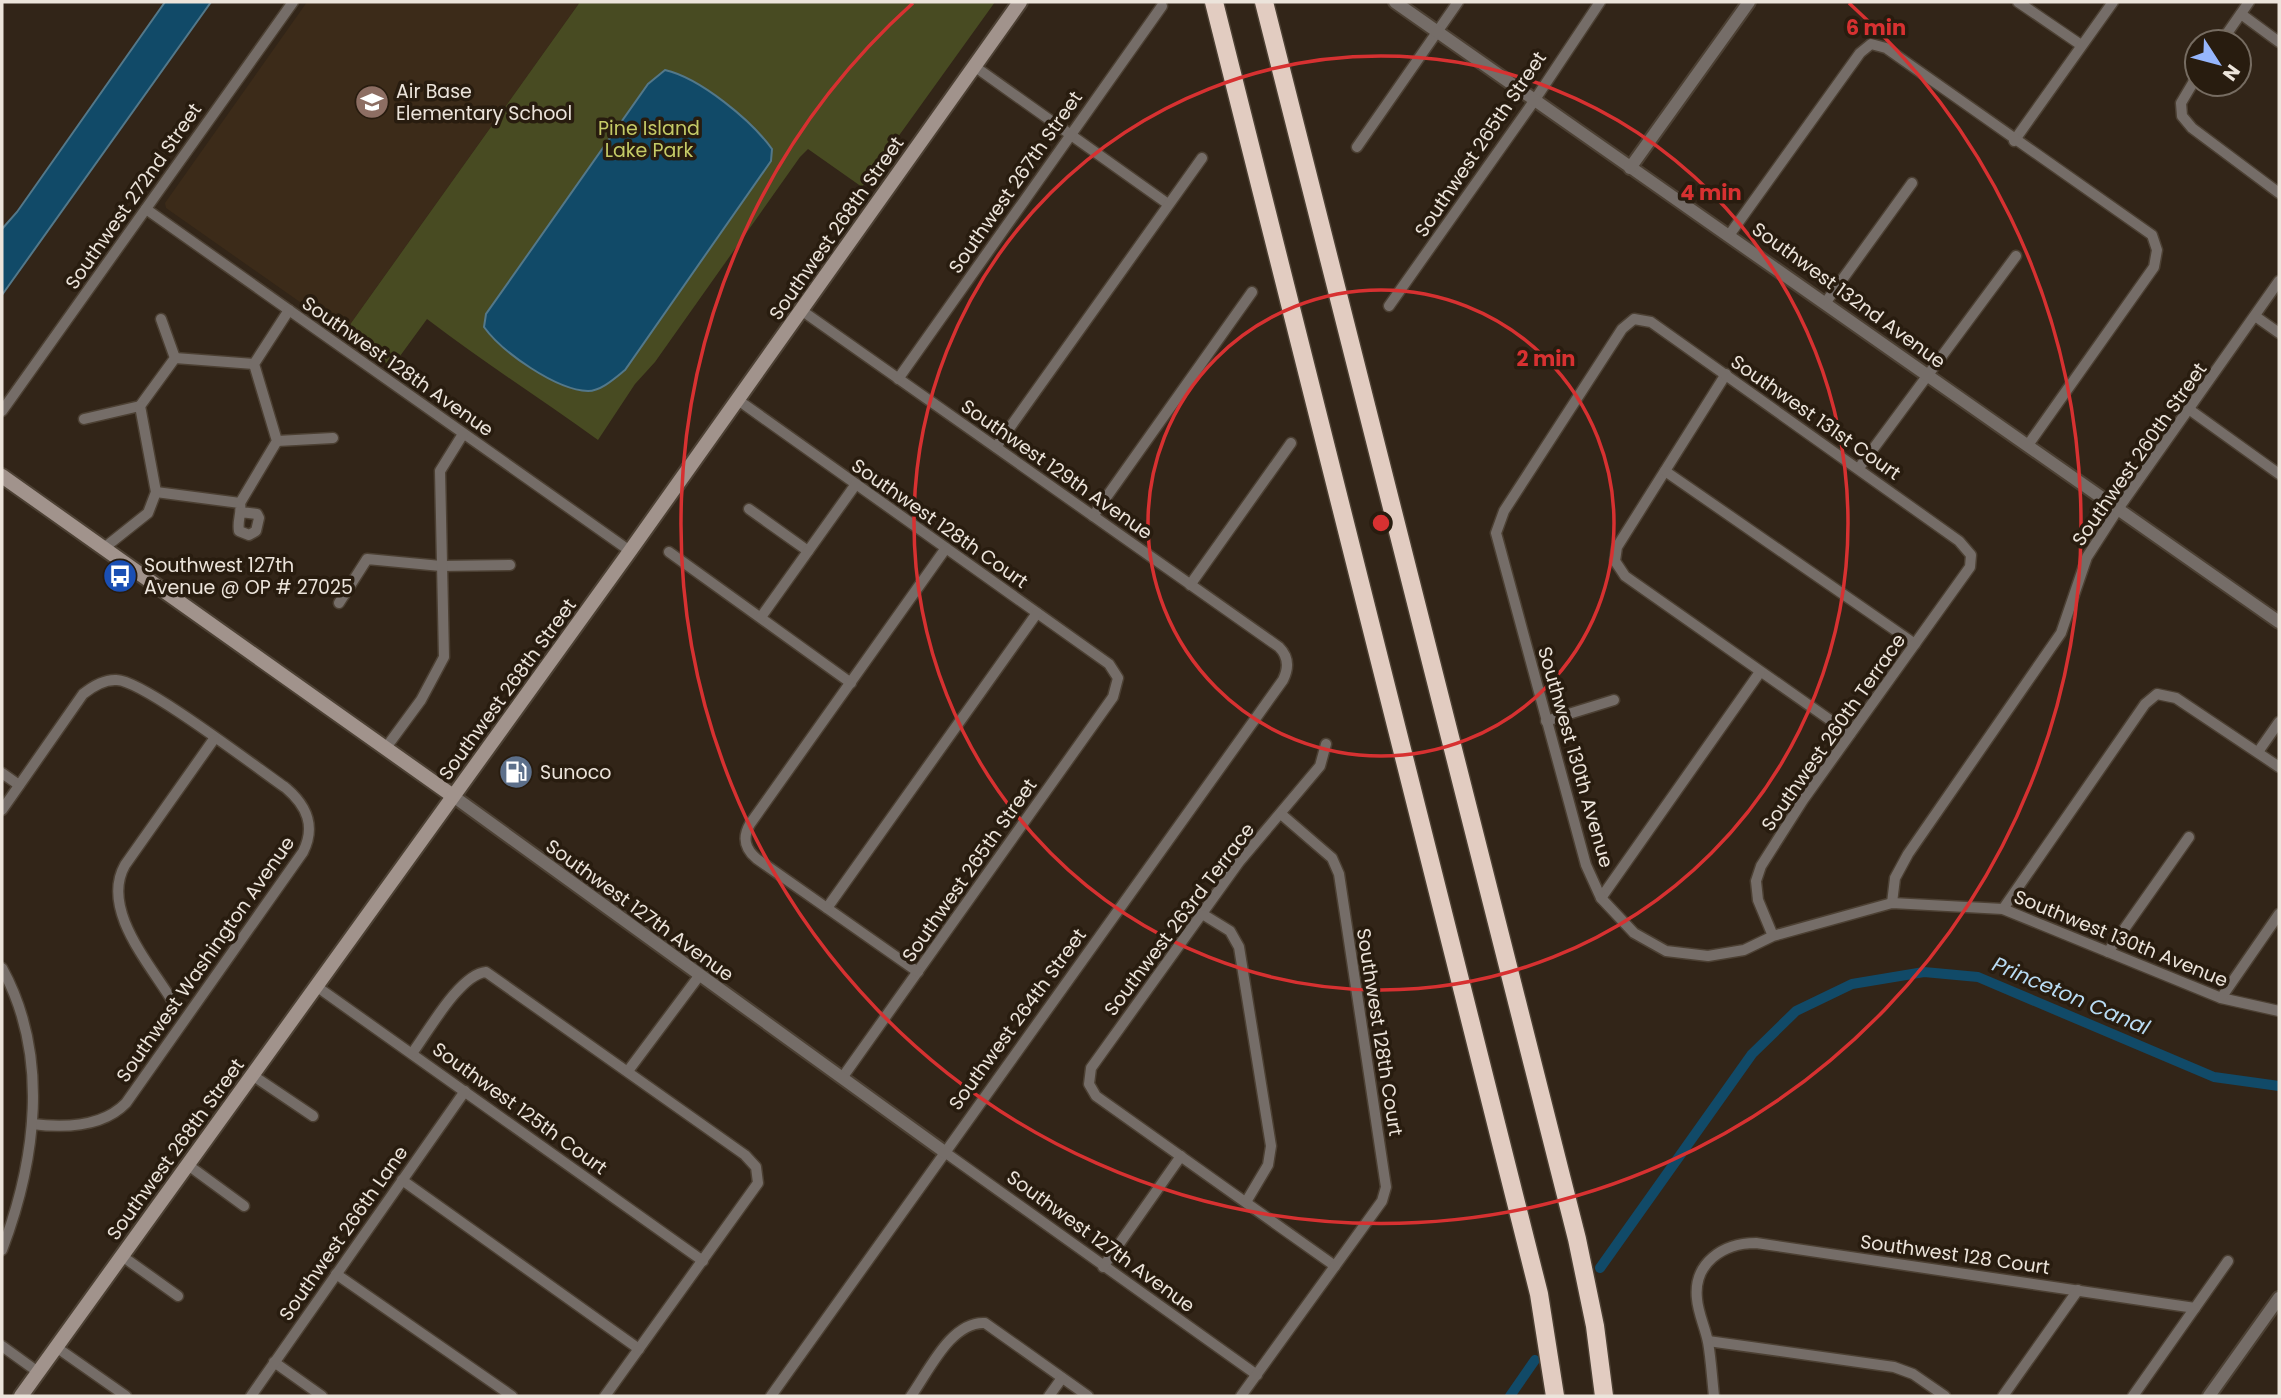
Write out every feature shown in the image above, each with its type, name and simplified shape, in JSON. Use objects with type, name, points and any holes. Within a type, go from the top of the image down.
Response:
[{"type":"highway","points":[[1214,2],[1539,1294],[1555,1390]]},
{"type":"highway","points":[[1264,2],[1577,1239],[1595,1326],[1604,1396]]},
{"type":"main road","name":"Southwest 268th Street","points":[[22,1396],[630,551],[1020,2]]},
{"type":"main road","name":"Southwest 127th Avenue","points":[[2,476],[453,796]]},
{"type":"street","name":"Southwest 272nd Street","points":[[2,411],[293,2]]},
{"type":"street","name":"Southwest 132nd Avenue","points":[[1395,2],[1630,169],[1730,234],[2279,622]]},
{"type":"street","points":[[1357,147],[1458,2]]},
{"type":"street","name":"Southwest 265th Street","points":[[1389,306],[1534,101],[1600,2]]},
{"type":"street","points":[[1630,169],[1749,2]]},
{"type":"street","points":[[2018,2],[2081,45]]},
{"type":"street","points":[[2014,141],[2113,2]]},
{"type":"street","points":[[2231,28],[2249,2]]},
{"type":"street","name":"Southwest 267th Street","points":[[898,379],[1162,6]]},
{"type":"street","points":[[2241,14],[2279,42]]},
{"type":"street","points":[[1730,234],[1860,53],[1871,44],[1886,48],[2014,141],[2152,235],[2157,250],[2154,267],[2028,445]]},
{"type":"street","points":[[974,66],[1168,204]]},
{"type":"street","points":[[2184,98],[2181,103],[2182,116],[2192,128],[2279,193]]},
{"type":"street","points":[[996,447],[1202,158]]},
{"type":"street","points":[[1826,302],[1912,183]]},
{"type":"street","name":"Southwest 128th Avenue","points":[[146,209],[630,551]]},
{"type":"street","points":[[1859,468],[2015,256]]},
{"type":"street","name":"Southwest 260th Street","points":[[1892,904],[1895,878],[1908,854],[2061,632],[2087,557],[2279,281]]},
{"type":"street","points":[[1093,516],[1252,292]]},
{"type":"street","points":[[156,492],[241,507],[276,441],[254,364],[289,310]]},
{"type":"street","name":"Southwest 129th Avenue","points":[[801,310],[1279,648],[1288,662]]},
{"type":"street","points":[[2255,316],[2279,333]]},
{"type":"street","points":[[161,319],[175,358]]},
{"type":"street","name":"Southwest 131st Court","points":[[1496,533],[1504,511],[1622,330],[1634,319],[1651,322],[1726,374],[1959,541],[1971,555]]},
{"type":"street","points":[[175,358],[254,364]]},
{"type":"street","points":[[84,419],[140,406],[175,358]]},
{"type":"street","points":[[1726,374],[1617,547],[1615,561],[1625,576],[1850,734]]},
{"type":"street","name":"Southwest 128th Court","points":[[738,400],[1109,664],[1118,678]]},
{"type":"street","points":[[104,548],[148,513],[156,492],[140,406]]},
{"type":"street","points":[[2190,410],[2279,474]]},
{"type":"street","points":[[386,749],[421,701],[444,657],[440,471],[463,434]]},
{"type":"street","points":[[276,441],[333,438]]},
{"type":"street","points":[[1190,585],[1291,443]]},
{"type":"street","points":[[1665,471],[1915,644]]},
{"type":"street","points":[[761,617],[856,484]]},
{"type":"street","points":[[749,509],[808,551]]},
{"type":"street","name":"Southwest 130th Avenue","points":[[1496,533],[1586,865],[1601,898],[1634,933],[1666,951],[1708,956],[1744,950],[1773,936],[1892,904],[2003,909],[2221,998],[2279,1011]]},
{"type":"street","points":[[918,972],[757,859],[745,842],[750,824],[946,548]]},
{"type":"street","points":[[669,552],[851,683]]},
{"type":"street","name":"Southwest 260th Terrace","points":[[1773,936],[1759,900],[1756,881],[1761,866],[1850,734],[1970,567],[1971,555]]},
{"type":"street","points":[[339,603],[367,559],[441,566],[510,565]]},
{"type":"street","points":[[827,908],[1037,613]]},
{"type":"street","name":"Southwest 264th Street","points":[[771,1396],[1283,680],[1288,662]]},
{"type":"street","points":[[1601,898],[1760,673]]},
{"type":"street","name":"Southwest 265th Street","points":[[842,1079],[1113,697],[1118,678]]},
{"type":"street","name":"Southwest Washington Avenue","points":[[2,810],[83,694],[109,680],[129,681],[140,686],[295,796],[302,804],[310,824],[308,842],[185,1023],[119,1110],[92,1122],[32,1124]]},
{"type":"street","points":[[2003,909],[2145,704],[2157,694],[2176,698],[2279,766]]},
{"type":"street","points":[[1546,721],[1614,700]]},
{"type":"street","points":[[2258,752],[2279,722]]},
{"type":"street","points":[[173,1002],[121,915],[116,887],[125,865],[214,739]]},
{"type":"street","name":"Southwest 263rd Terrace","points":[[1181,1156],[1096,1096],[1089,1084],[1091,1068],[1204,915],[1239,862],[1320,766],[1326,744]]},
{"type":"street","points":[[2,773],[19,785]]},
{"type":"street","name":"Southwest 127th Avenue","points":[[453,796],[1103,1267],[1257,1375]]},
{"type":"street","name":"Southwest 128th Court","points":[[1241,1396],[1382,1200],[1386,1187],[1339,874],[1332,858],[1281,814]]},
{"type":"street","points":[[2108,951],[2189,837]]},
{"type":"street","points":[[2221,998],[2279,914]]},
{"type":"street","points":[[1204,915],[1230,931],[1239,947],[1271,1146],[1268,1165],[1246,1202]]},
{"type":"street","points":[[2,968],[29,1040],[34,1082],[32,1124],[19,1191],[2,1250]]},
{"type":"street","points":[[412,1052],[464,982],[477,973],[495,976],[745,1154],[756,1167],[758,1183],[605,1396]]},
{"type":"street","points":[[628,1071],[699,976]]},
{"type":"street","name":"Southwest 125th Court","points":[[316,986],[703,1261]]},
{"type":"street","points":[[252,1075],[313,1116]]},
{"type":"street","name":"Southwest 266th Lane","points":[[251,1396],[465,1091]]},
{"type":"street","points":[[1103,1267],[1181,1156],[1335,1266]]},
{"type":"street","points":[[188,1165],[244,1206]]},
{"type":"street","points":[[402,1180],[639,1349]]},
{"type":"street","name":"Southwest 128 Court","points":[[1708,1341],[1697,1299],[1698,1279],[1713,1256],[1734,1244],[1756,1242],[2195,1308]]},
{"type":"street","points":[[122,1256],[178,1296]]},
{"type":"street","points":[[2133,1396],[2228,1261]]},
{"type":"street","points":[[336,1274],[512,1396]]},
{"type":"street","points":[[2003,1396],[2078,1290]]},
{"type":"street","points":[[2209,1396],[2279,1298]]},
{"type":"street","points":[[911,1396],[959,1330],[971,1322],[985,1323],[1088,1396]]},
{"type":"street","points":[[1714,1396],[1708,1341],[1894,1367],[1913,1374],[1945,1396]]},
{"type":"street","points":[[2,1346],[38,1373]]},
{"type":"street","points":[[57,1347],[126,1396]]},
{"type":"street","points":[[274,1363],[322,1396]]},
{"type":"street","points":[[1049,1396],[1062,1378]]},
{"type":"shaded area","name":"Air Base Elementary School","points":[[307,2],[580,2],[344,333],[166,208],[165,203]]},
{"type":"green space","name":"Pine Island Lake Park","points":[[580,2],[995,2],[862,187],[808,149],[800,157],[655,362],[635,384],[598,440],[427,319],[392,367],[344,333]]},
{"type":"water","points":[[165,2],[211,2],[2,295],[2,229],[17,212]]},
{"type":"water","points":[[665,70],[694,82],[738,113],[772,149],[771,161],[625,370],[598,389],[575,389],[546,377],[516,358],[484,327],[486,314],[648,84]]},
{"type":"waterway","name":"Princeton Canal","points":[[1600,1268],[1752,1054],[1796,1011],[1852,984],[1924,972],[1978,977],[2214,1077],[2279,1086]]},
{"type":"waterway","name":"Princeton Canal","points":[[1510,1396],[1535,1360]]},
{"type":"place","name":"Air Base Elementary School","points":[[372,102]]},
{"type":"place","name":"Southwest 127th Avenue @ OP # 27025","points":[[120,576]]},
{"type":"place","name":"Sunoco","points":[[516,772]]}]
